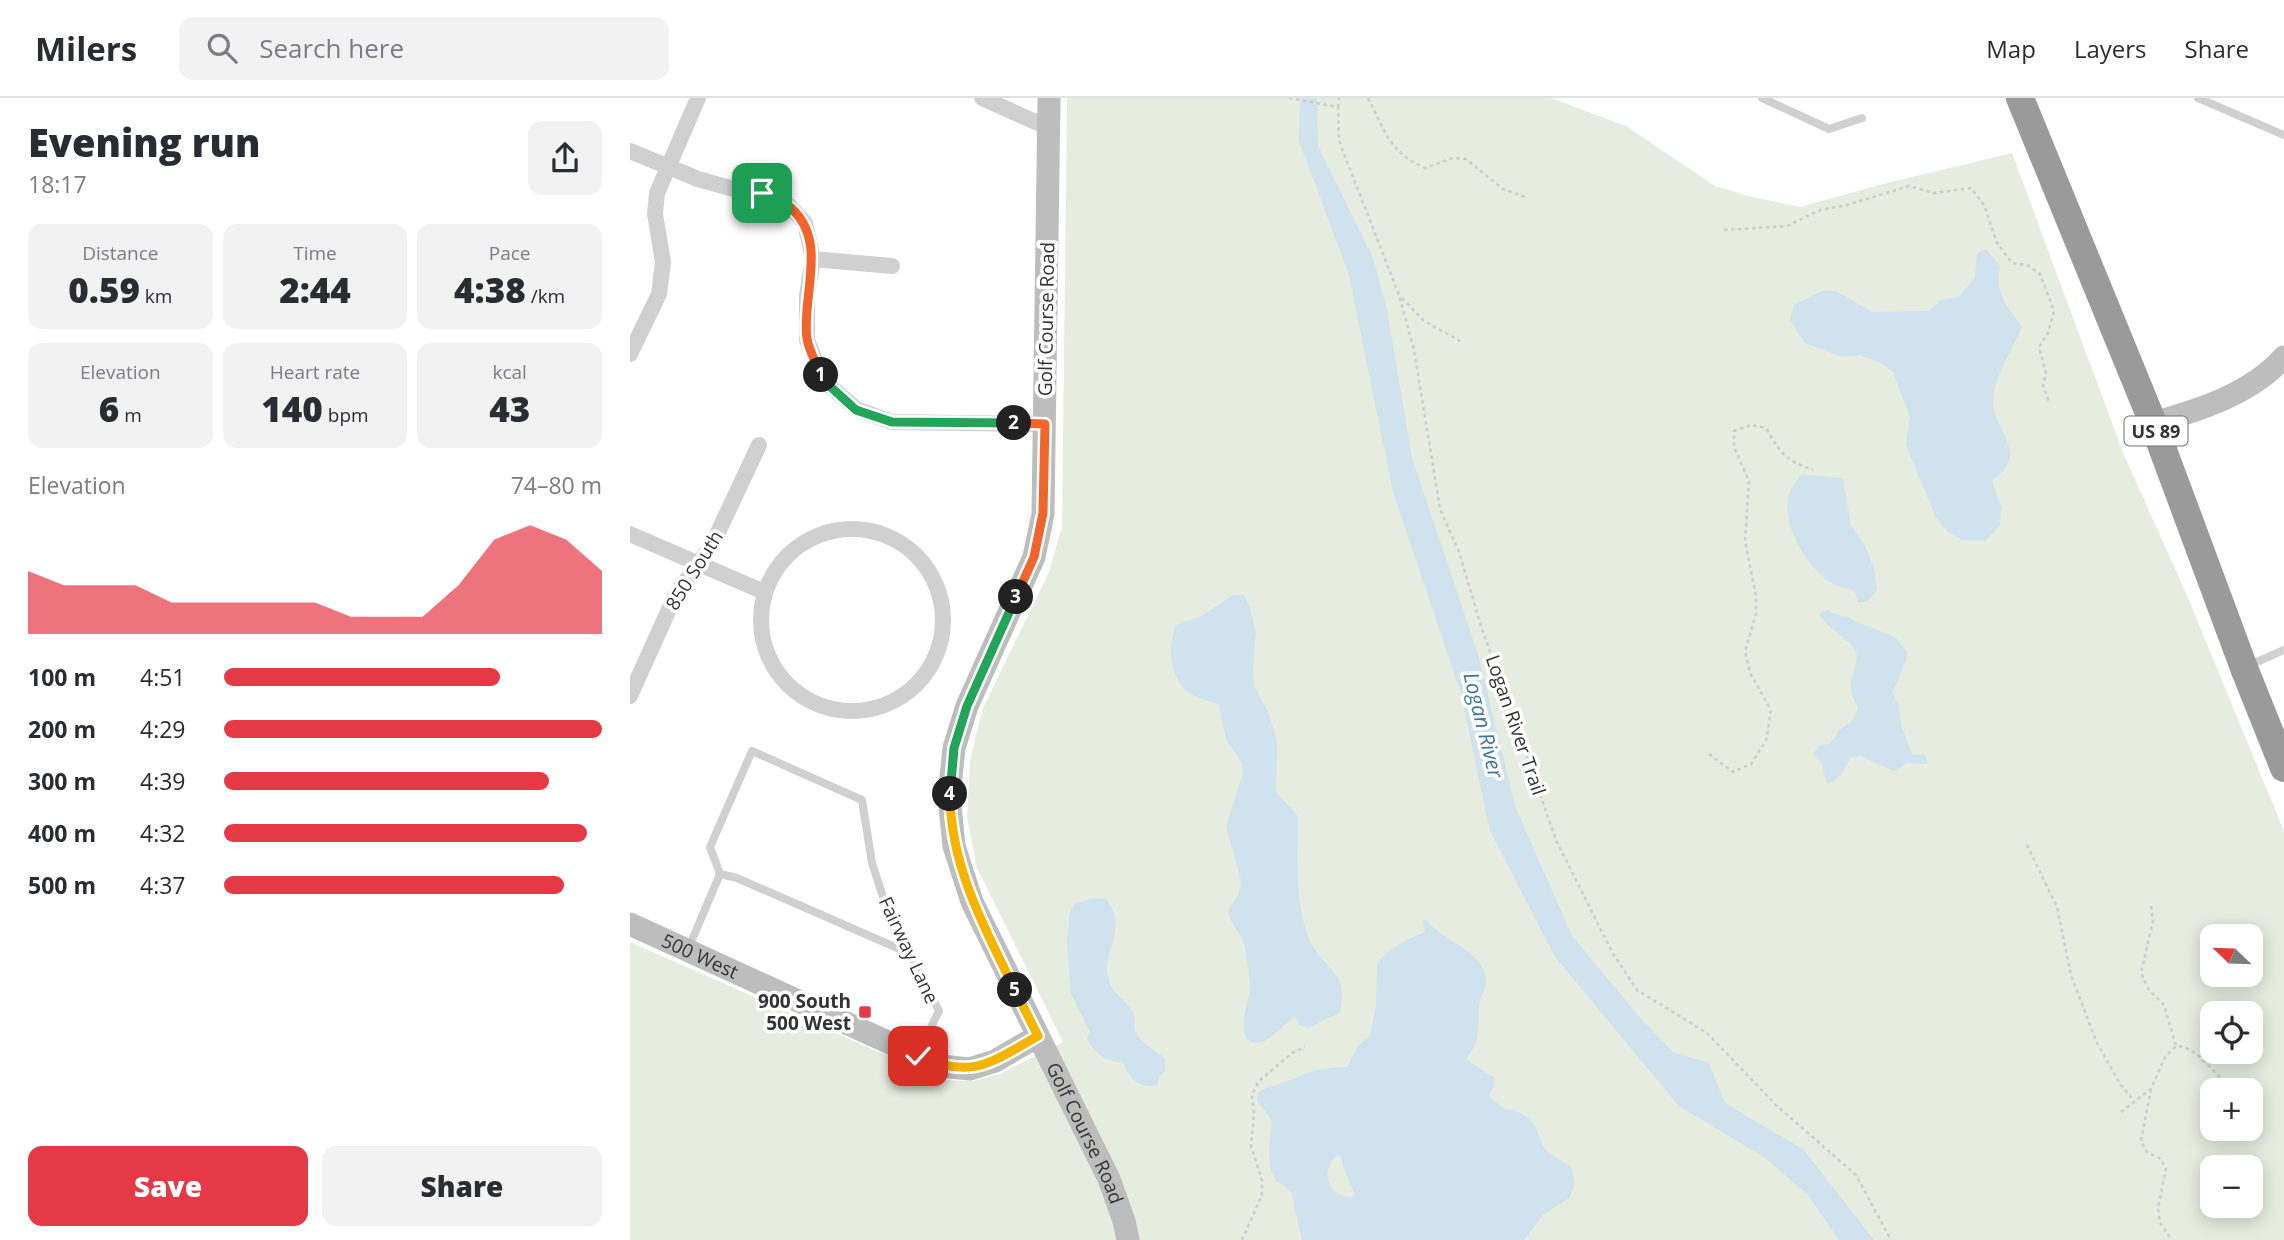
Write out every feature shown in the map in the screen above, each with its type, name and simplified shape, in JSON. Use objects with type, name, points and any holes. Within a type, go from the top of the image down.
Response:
[{"type":"highway","name":"US 89","points":[[2020,98],[2153,423],[2284,768]]},
{"type":"street","points":[[632,346],[659,295],[663,262],[655,214],[657,192],[698,98]]},
{"type":"street","points":[[982,98],[1049,128]]},
{"type":"street","name":"Golf Course Road","points":[[1049,98],[1043,513],[1034,557],[967,706],[954,748],[949,796],[954,846],[972,902],[1109,1180],[1128,1240]]},
{"type":"street","points":[[630,151],[667,167],[730,188],[762,193],[789,206],[805,223],[813,259],[807,295],[807,340],[823,380],[856,410],[892,422],[1045,424]]},
{"type":"street","points":[[813,259],[892,266]]},
{"type":"street","points":[[2153,423],[2183,415],[2235,394],[2269,373],[2284,357]]},
{"type":"street","name":"850 South","points":[[630,696],[675,596],[713,543],[759,445]]},
{"type":"street","points":[[856,528],[885,534],[911,549],[931,571],[942,599],[944,629],[936,658],[919,683],[898,700],[872,710],[859,711],[845,712],[818,706],[794,692],[776,672],[764,647],[760,620],[764,592],[778,566],[799,544],[826,531],[856,528]]},
{"type":"street","points":[[630,534],[764,592]]},
{"type":"street","name":"500 West","points":[[630,924],[940,1066],[970,1069],[995,1061],[1038,1036]]},
{"type":"lane","points":[[1762,98],[1829,129],[1862,118]]},
{"type":"lane","points":[[2198,98],[2220,102],[2284,135]]},
{"type":"lane","points":[[2244,668],[2284,650]]},
{"type":"lane","name":"Fairway Lane","points":[[720,874],[710,847],[752,751],[862,800],[876,875],[887,909],[939,1011],[918,1056]]},
{"type":"lane","points":[[688,950],[720,874],[737,878],[912,955]]},
{"type":"path","name":"Logan River Trail","points":[[1339,98],[1339,141],[1399,295],[1414,350],[1440,509],[1459,552],[1481,626],[1556,840],[1612,952],[1637,990],[1707,1033],[1777,1106],[1856,1175],[1891,1240]]},
{"type":"path","points":[[1368,98],[1395,149],[1411,162],[1424,168],[1453,158],[1466,159],[1503,189],[1525,197]]},
{"type":"path","points":[[1291,99],[1338,107]]},
{"type":"path","points":[[1724,230],[1787,226],[1820,210],[1847,205],[1909,186],[1934,193],[1971,188],[1984,205],[1997,243],[2012,263],[2026,265],[2040,274],[2054,311],[2048,333],[2039,347],[2046,373],[2043,386],[2049,402]]},
{"type":"path","points":[[1399,295],[1424,321],[1460,341]]},
{"type":"path","points":[[1709,754],[1734,772],[1751,764],[1766,741],[1771,710],[1750,673],[1745,651],[1756,614],[1756,596],[1745,541],[1749,481],[1734,447],[1734,431],[1751,425],[1766,428],[1779,452],[1793,463],[1813,471]]},
{"type":"path","points":[[2027,845],[2057,907],[2071,975],[2096,1041],[2120,1084],[2134,1101]]},
{"type":"path","points":[[2151,906],[2153,921],[2141,973],[2149,990],[2164,1005],[2176,1046]]},
{"type":"path","points":[[2172,1240],[2160,1223],[2158,1208],[2166,1169],[2161,1158],[2147,1152],[2141,1141],[2151,1089],[2165,1057],[2176,1046],[2188,1047],[2220,1078]]},
{"type":"path","points":[[1242,1240],[1262,1195],[1262,1180],[1251,1146],[1254,1113],[1252,1095],[1259,1081],[1292,1053],[1305,1047]]},
{"type":"path","points":[[2121,1112],[2151,1089]]},
{"type":"shaded area","points":[[1067,98],[1551,98],[1626,126],[1715,186],[1800,207],[2012,153],[2124,455],[2186,593],[2284,831],[2284,1240],[630,1240],[630,942],[942,1080],[973,1081],[1000,1074],[1063,1042],[977,868],[967,817],[970,761],[982,710],[1049,572],[1062,526]]},
{"type":"water","name":"Logan River","points":[[1300,98],[1317,98],[1318,146],[1373,258],[1387,310],[1412,458],[1479,658],[1515,806],[1572,936],[1642,1020],[1673,1052],[1709,1063],[1725,1103],[1804,1150],[1874,1240],[1839,1240],[1807,1194],[1765,1158],[1679,1106],[1555,957],[1490,831],[1461,694],[1393,492],[1349,275],[1299,141]]},
{"type":"water","points":[[1986,249],[2000,266],[2000,292],[2022,327],[2002,368],[1994,393],[1993,406],[2006,438],[2009,459],[2004,470],[1992,481],[2001,507],[2000,526],[1985,541],[1962,540],[1947,531],[1936,518],[1906,445],[1910,417],[1893,372],[1879,362],[1859,355],[1842,357],[1805,343],[1790,320],[1794,305],[1823,290],[1836,291],[1872,312],[1929,311],[1941,300],[1959,297],[1975,277],[1977,253]]},
{"type":"water","points":[[1802,474],[1843,479],[1851,525],[1864,544],[1874,568],[1877,590],[1867,602],[1858,602],[1855,592],[1833,584],[1821,574],[1811,564],[1796,539],[1790,526],[1788,499],[1792,487]]},
{"type":"water","points":[[1233,595],[1244,595],[1256,632],[1254,686],[1269,714],[1277,742],[1276,792],[1298,816],[1298,878],[1304,924],[1309,939],[1334,972],[1342,988],[1339,1013],[1308,1028],[1299,1025],[1295,1016],[1274,1035],[1256,1043],[1246,1037],[1244,1031],[1244,1016],[1250,989],[1248,964],[1243,940],[1228,911],[1239,893],[1241,880],[1226,826],[1243,773],[1242,764],[1226,739],[1219,705],[1188,692],[1182,686],[1174,670],[1171,651],[1176,625],[1200,617]]},
{"type":"water","points":[[1827,610],[1895,637],[1907,652],[1893,692],[1912,754],[1925,755],[1928,764],[1907,763],[1894,771],[1860,756],[1851,757],[1839,777],[1827,784],[1821,761],[1813,754],[1820,745],[1829,744],[1837,732],[1852,721],[1858,709],[1851,683],[1856,664],[1855,650],[1819,614]]},
{"type":"water","points":[[1094,898],[1106,899],[1116,921],[1107,966],[1110,983],[1133,1012],[1136,1034],[1165,1059],[1165,1071],[1159,1077],[1158,1085],[1146,1086],[1136,1082],[1123,1063],[1106,1058],[1094,1049],[1087,1039],[1090,1032],[1071,994],[1067,942],[1070,912],[1076,903]]},
{"type":"water","points":[[1423,920],[1479,962],[1484,971],[1486,985],[1479,1003],[1477,1040],[1466,1059],[1494,1078],[1494,1086],[1489,1095],[1494,1101],[1503,1108],[1531,1120],[1547,1151],[1571,1167],[1575,1184],[1569,1198],[1543,1215],[1524,1240],[1302,1240],[1291,1192],[1276,1181],[1270,1167],[1272,1121],[1257,1100],[1257,1093],[1311,1072],[1347,1067],[1358,1046],[1370,1035],[1376,1006],[1377,963],[1399,944],[1425,932]],"holes":[[[1337,1155],[1341,1157],[1354,1193],[1352,1197],[1337,1193],[1329,1182],[1328,1168],[1331,1161]]]},
{"type":"place","name":"900 South 500 West","points":[[865,1012]]},
{"type":"route","points":[[762,193],[789,206],[805,223],[813,259],[807,295],[807,340],[823,380],[856,410],[892,422],[1045,424],[1043,513],[1034,557],[967,706],[954,748],[949,796],[954,846],[972,902],[1038,1036],[995,1061],[970,1069],[940,1066],[918,1056]]}]
